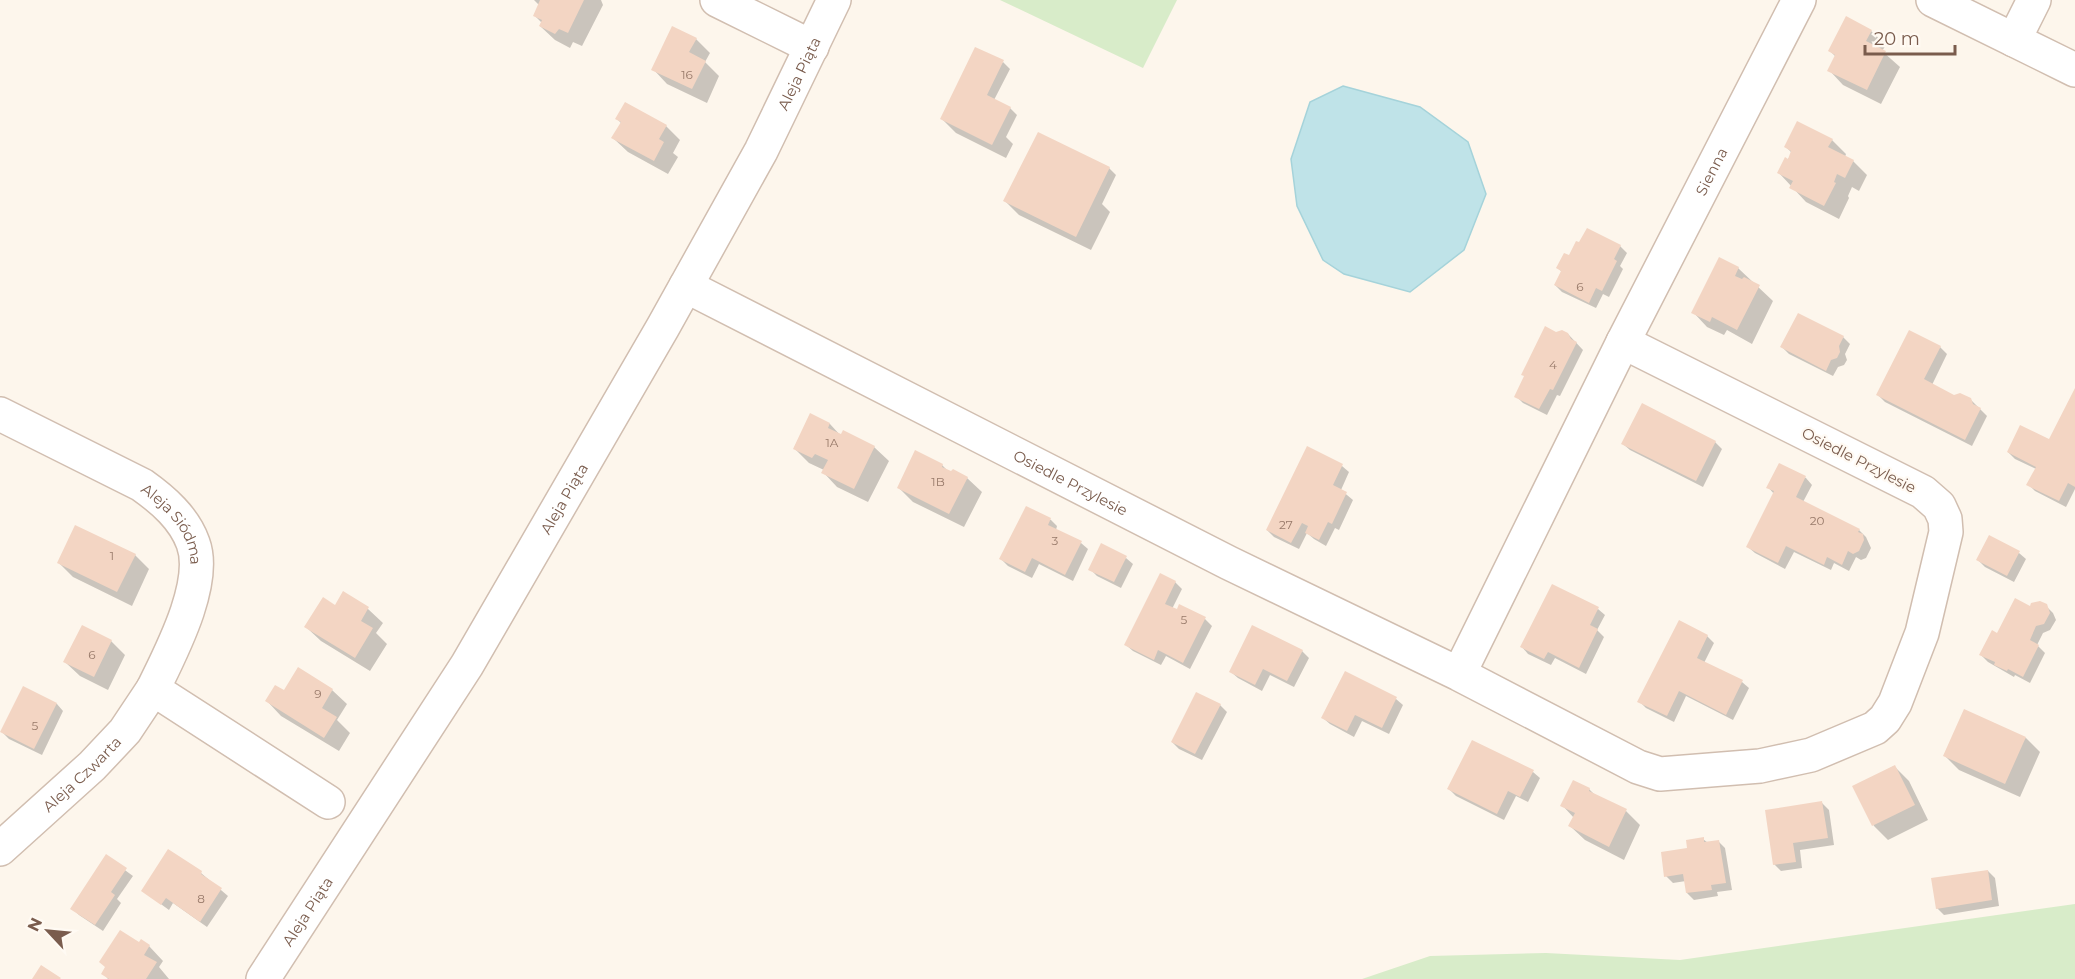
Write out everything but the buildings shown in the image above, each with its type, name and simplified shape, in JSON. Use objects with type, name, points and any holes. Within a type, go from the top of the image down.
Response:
[{"type":"street","points":[[717,0],[812,47]]},
{"type":"street","name":"Aleja Piąta","points":[[263,979],[467,665],[686,286],[761,151],[834,0]]},
{"type":"street","name":"Sienna","points":[[1623,342],[1799,0]]},
{"type":"street","points":[[1933,0],[2075,70]]},
{"type":"street","points":[[2014,40],[2034,0]]},
{"type":"street","name":"Osiedle Przylesie","points":[[686,286],[1229,563],[1459,674],[1638,766],[1660,774],[1760,766],[1811,755],[1875,728],[1885,719],[1895,703],[1922,633],[1946,532],[1945,519],[1939,506],[1923,492],[1623,342]]},
{"type":"street","points":[[1459,674],[1623,342]]},
{"type":"street","name":"Aleja Siódma","points":[[0,414],[141,485],[159,497],[187,530],[194,546],[196,565],[193,590],[177,639],[153,688]]},
{"type":"street","points":[[153,688],[328,802]]},
{"type":"street","name":"Aleja Czwarta","points":[[0,849],[92,766],[125,731],[153,688]]},
{"type":"green space","points":[[1000,0],[1177,0],[1143,68]]},
{"type":"green space","points":[[2075,904],[2075,979],[1362,979],[1430,956],[1546,953],[1680,960]]},
{"type":"water","points":[[1343,86],[1420,107],[1468,142],[1486,194],[1464,250],[1410,292],[1344,274],[1323,260],[1297,206],[1291,159],[1310,102]]}]
